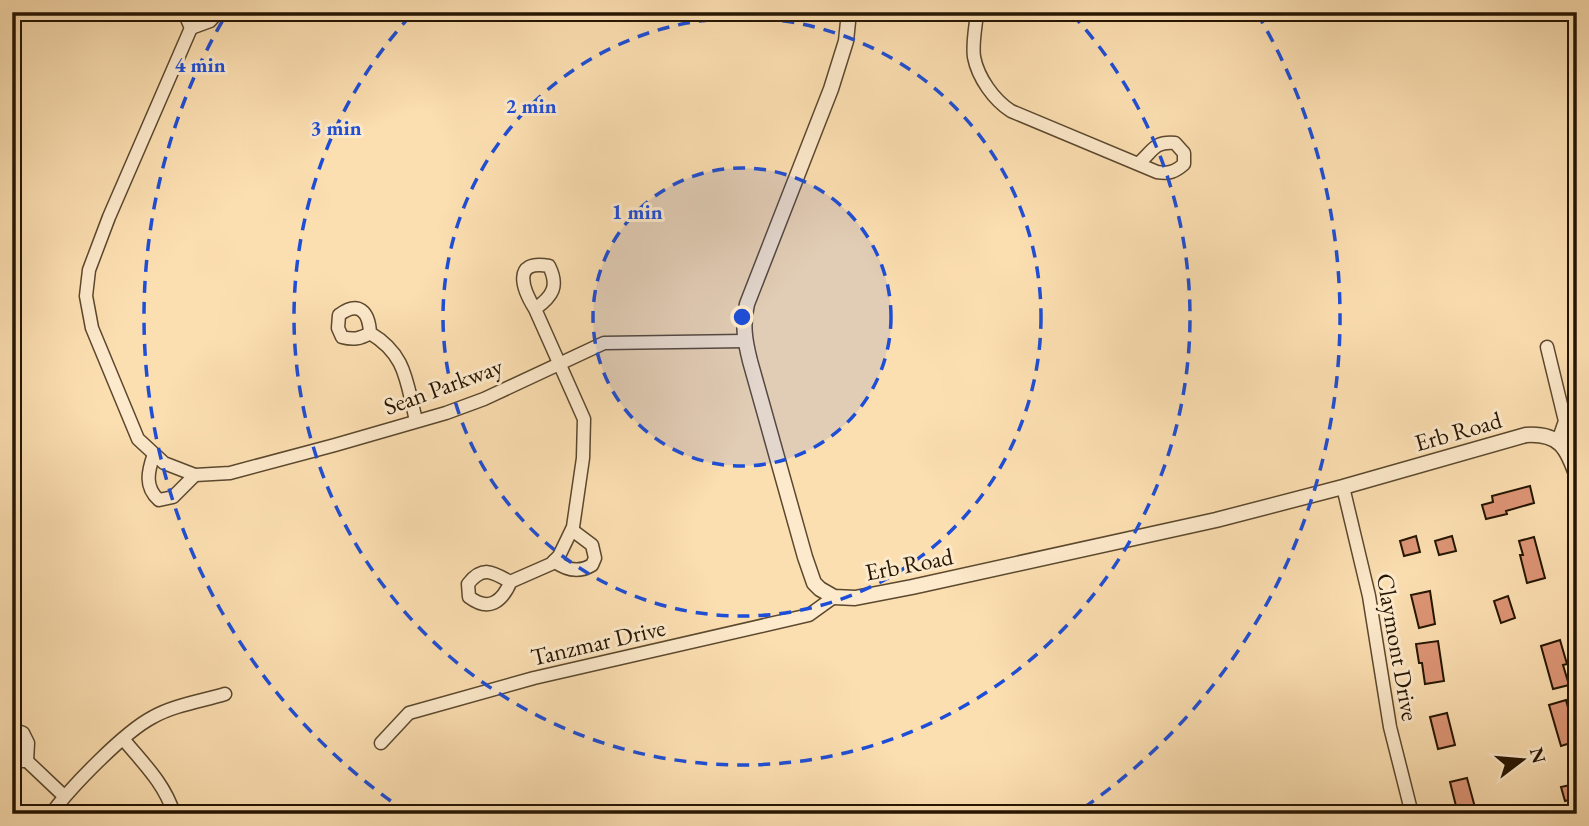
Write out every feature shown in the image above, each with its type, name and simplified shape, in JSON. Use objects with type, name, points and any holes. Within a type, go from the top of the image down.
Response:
[{"type":"street","points":[[184,12],[191,28],[210,21],[218,12]]},
{"type":"street","name":"Erb Road","points":[[849,12],[846,41],[831,89],[743,318],[745,341],[810,572],[820,589],[834,597],[855,598],[912,587],[1216,520],[1527,435],[1544,435],[1558,441]]},
{"type":"street","points":[[977,12],[974,57],[998,102],[1011,111],[1139,163]]},
{"type":"street","name":"Sean Parkway","points":[[191,28],[119,192],[89,270],[86,296],[92,328],[138,439],[164,463],[195,475],[230,473],[253,467],[446,413],[484,399],[604,342],[745,341]]},
{"type":"street","points":[[511,581],[554,561],[559,556],[572,530],[583,458],[584,419],[535,309]]},
{"type":"street","points":[[370,333],[382,340],[400,361],[416,420]]},
{"type":"street","points":[[1547,348],[1565,421],[1558,441]]},
{"type":"street","points":[[1558,441],[1577,433]]},
{"type":"street","points":[[1558,441],[1570,456],[1577,477]]},
{"type":"street","points":[[154,454],[148,481],[151,493],[159,500],[173,497],[195,475]]},
{"type":"street","name":"Claymont Drive","points":[[1343,487],[1369,596],[1390,727],[1412,814]]},
{"type":"street","points":[[554,561],[564,568],[574,570],[584,570],[592,565],[592,545],[572,530]]},
{"type":"street","name":"Tanzmar Drive","points":[[381,743],[409,713],[534,678],[809,615],[834,597]]},
{"type":"street","points":[[51,814],[64,796],[151,717],[225,694]]},
{"type":"street","points":[[12,729],[23,733],[28,743],[27,761]]},
{"type":"street","points":[[124,740],[160,782],[174,814]]},
{"type":"street","points":[[12,761],[27,761],[64,796]]},
{"type":"building","points":[[1530,486],[1534,503],[1486,519],[1482,505],[1493,502],[1492,496]]},
{"type":"building","points":[[1416,536],[1420,552],[1404,556],[1400,541]]},
{"type":"building","points":[[1452,536],[1456,551],[1439,555],[1435,541]]},
{"type":"building","points":[[1534,537],[1545,578],[1527,583],[1519,541]]},
{"type":"building","points":[[1430,591],[1435,624],[1419,628],[1411,595]]},
{"type":"building","points":[[1508,596],[1515,618],[1501,623],[1494,601]]},
{"type":"building","points":[[1560,640],[1567,664],[1563,665],[1569,685],[1553,689],[1541,646]]},
{"type":"building","points":[[1438,641],[1444,681],[1425,684],[1416,644]]},
{"type":"building","points":[[1566,700],[1573,726],[1577,725],[1577,741],[1561,746],[1549,705]]},
{"type":"building","points":[[1447,713],[1455,745],[1438,749],[1430,717]]},
{"type":"building","points":[[1577,769],[1577,798],[1565,801],[1561,787],[1575,784],[1572,770]]},
{"type":"building","points":[[1467,778],[1476,811],[1463,814],[1460,805],[1456,806],[1450,782]]}]
